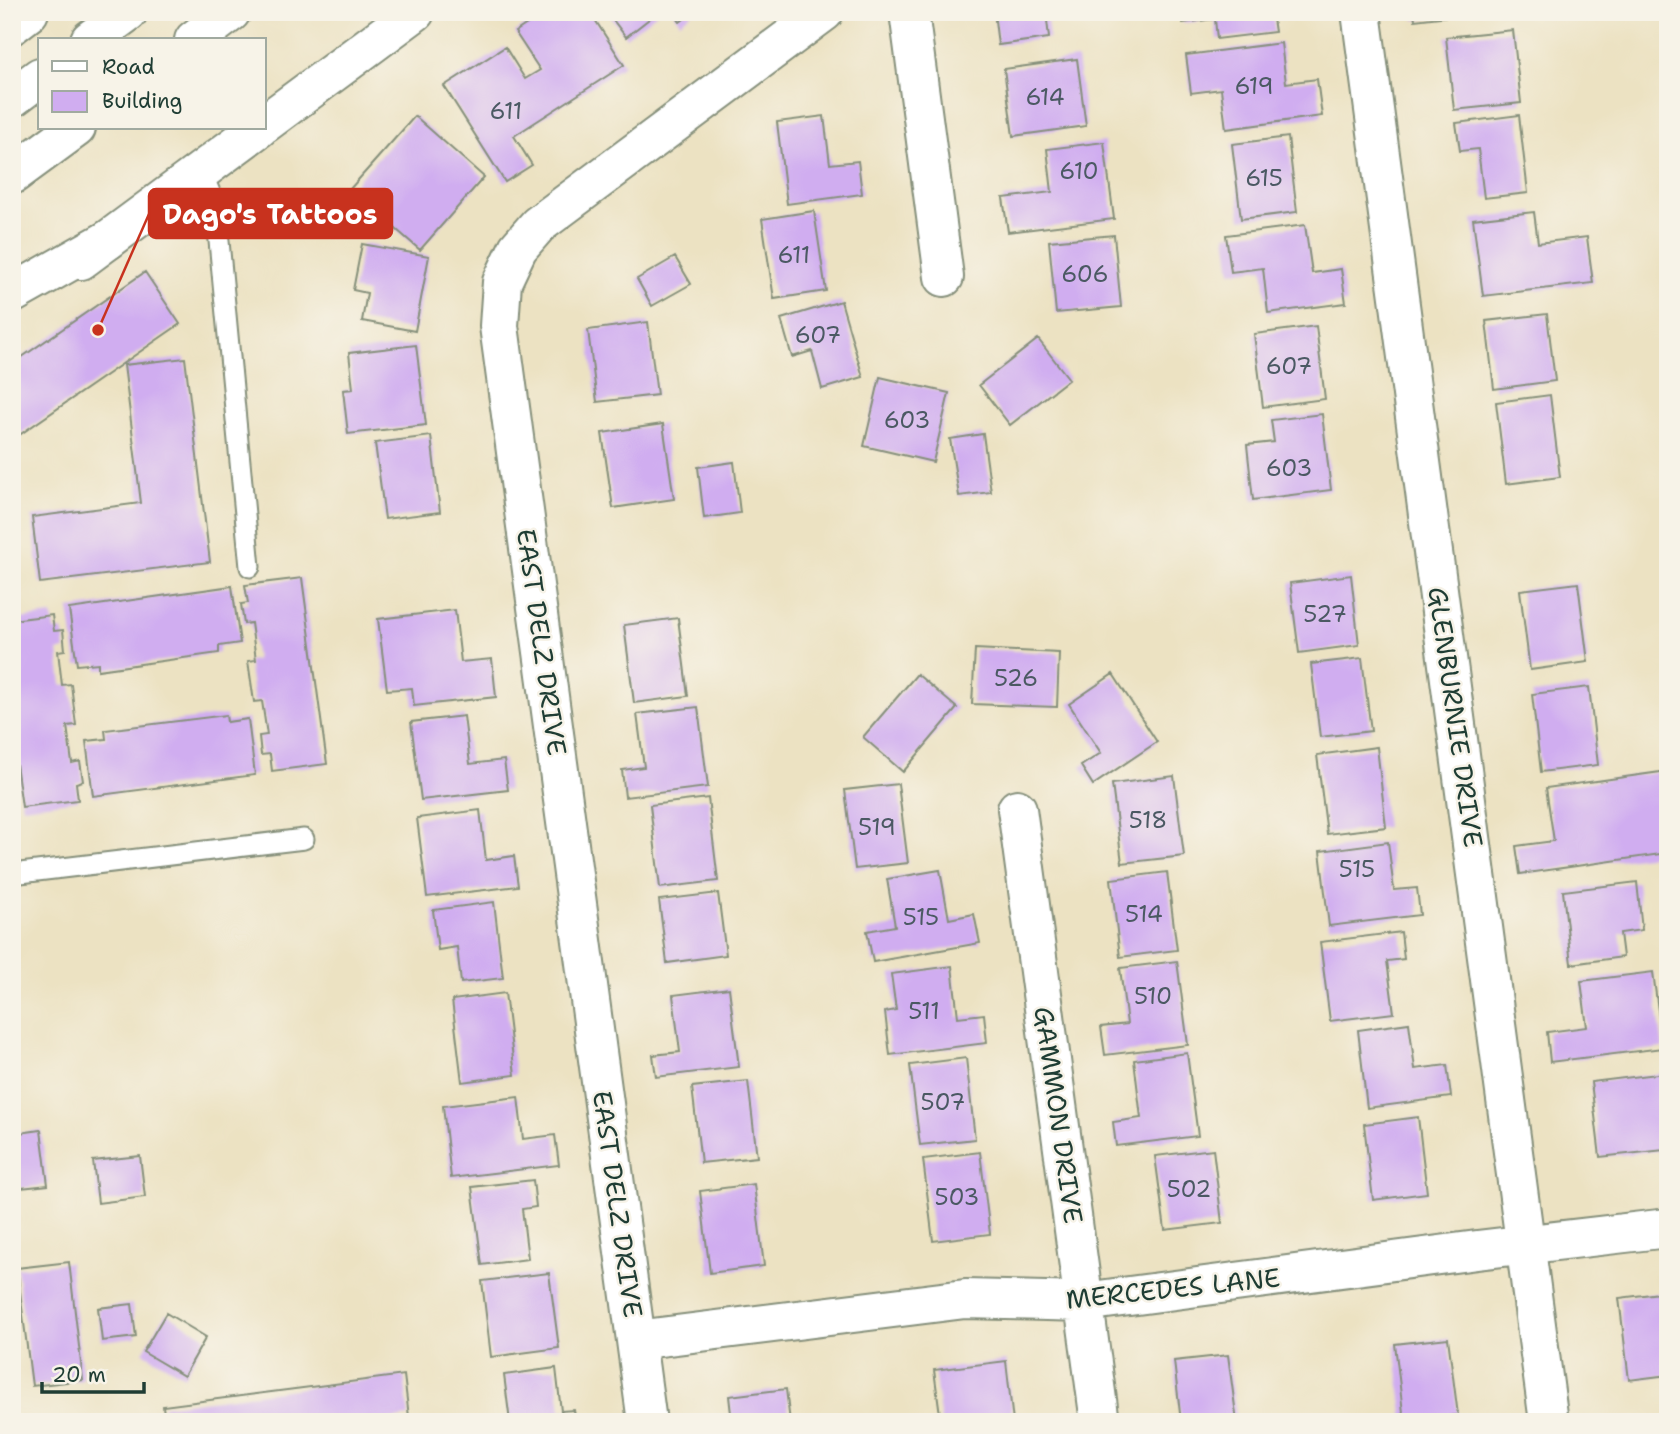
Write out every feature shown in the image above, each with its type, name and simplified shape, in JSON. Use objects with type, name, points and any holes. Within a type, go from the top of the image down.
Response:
[{"type":"main road","points":[[12,25],[29,12]]},
{"type":"main road","points":[[93,38],[128,12]]},
{"type":"main road","points":[[197,38],[231,12]]},
{"type":"main road","points":[[266,123],[415,12]]},
{"type":"main road","name":"EAST DELZ DRIVE","points":[[647,1422],[499,326],[502,282],[518,248],[538,225],[824,12]]},
{"type":"main road","points":[[909,12],[944,278]]},
{"type":"main road","name":"GLENBURNIE DRIVE","points":[[1362,12],[1549,1422]]},
{"type":"main road","points":[[12,98],[38,78]]},
{"type":"main road","points":[[12,175],[73,130]]},
{"type":"main road","points":[[12,313],[256,130]]},
{"type":"main road","points":[[12,294],[108,240]]},
{"type":"main road","name":"GAMMON DRIVE","points":[[1017,809],[1100,1422]]},
{"type":"main road","name":"MERCEDES LANE","points":[[636,1340],[965,1299],[1084,1302],[1525,1244],[1668,1228]]},
{"type":"lane","points":[[201,171],[212,197],[217,220],[250,567]]},
{"type":"lane","points":[[12,874],[304,839]]},
{"type":"building","points":[[545,12],[590,12],[624,65],[514,136],[532,165],[505,182],[444,86],[505,47],[525,79],[540,70],[515,32]]},
{"type":"building","points":[[607,12],[658,12],[626,37]]},
{"type":"building","points":[[673,12],[693,12],[680,22]]},
{"type":"building","points":[[994,12],[1046,12],[1049,38],[998,45]]},
{"type":"building","points":[[1181,12],[1272,12],[1275,32],[1217,39],[1215,19],[1183,23]]},
{"type":"building","points":[[1414,12],[1465,12],[1465,14],[1415,20]]},
{"type":"building","points":[[1513,30],[1521,103],[1454,110],[1446,37]]},
{"type":"building","points":[[1281,43],[1286,83],[1317,79],[1322,116],[1226,129],[1221,89],[1191,93],[1186,55]]},
{"type":"building","points":[[1077,59],[1086,126],[1013,136],[1004,69]]},
{"type":"building","points":[[1519,115],[1528,193],[1484,198],[1478,149],[1460,151],[1456,123]]},
{"type":"building","points":[[415,116],[484,177],[420,250],[350,189]]},
{"type":"building","points":[[824,116],[830,164],[858,161],[862,194],[787,204],[777,122]]},
{"type":"building","points":[[1288,137],[1297,212],[1241,219],[1232,144]]},
{"type":"building","points":[[1104,142],[1114,219],[1008,232],[1003,198],[1052,192],[1047,149]]},
{"type":"building","points":[[814,211],[826,291],[774,299],[762,219]]},
{"type":"building","points":[[1534,212],[1538,243],[1587,237],[1593,283],[1483,296],[1473,219]]},
{"type":"building","points":[[1305,225],[1312,273],[1341,269],[1346,303],[1268,313],[1263,268],[1231,272],[1226,235]]},
{"type":"building","points":[[1114,235],[1121,307],[1056,313],[1049,241]]},
{"type":"building","points":[[362,244],[429,256],[415,331],[362,321],[367,293],[353,290]]},
{"type":"building","points":[[675,257],[691,284],[652,306],[637,279]]},
{"type":"building","points":[[145,272],[180,324],[12,440],[12,364]]},
{"type":"building","points":[[841,301],[863,377],[822,389],[812,351],[792,357],[781,319]]},
{"type":"building","points":[[1547,314],[1555,381],[1494,389],[1486,321]]},
{"type":"building","points":[[648,322],[657,395],[597,402],[588,330]]},
{"type":"building","points":[[1316,326],[1325,399],[1263,407],[1254,334]]},
{"type":"building","points":[[1038,339],[1069,379],[1010,425],[979,385]]},
{"type":"building","points":[[416,345],[426,425],[348,434],[343,390],[353,389],[349,353]]},
{"type":"building","points":[[185,358],[210,562],[40,583],[32,517],[141,503],[124,365]]},
{"type":"building","points":[[880,377],[949,393],[933,462],[864,446]]},
{"type":"building","points":[[1550,395],[1560,477],[1506,484],[1496,402]]},
{"type":"building","points":[[1322,414],[1331,490],[1253,500],[1247,445],[1274,442],[1271,420]]},
{"type":"building","points":[[663,424],[674,499],[613,508],[602,433]]},
{"type":"building","points":[[983,434],[991,492],[959,496],[950,439]]},
{"type":"building","points":[[431,436],[440,512],[385,519],[375,443]]},
{"type":"building","points":[[734,462],[740,513],[704,518],[698,467]]},
{"type":"building","points":[[1351,575],[1359,645],[1299,653],[1290,583]]},
{"type":"building","points":[[302,578],[327,764],[272,771],[270,754],[261,755],[259,736],[267,735],[262,701],[254,702],[248,661],[256,660],[251,623],[244,624],[241,604],[248,603],[245,585]]},
{"type":"building","points":[[1578,583],[1588,662],[1530,670],[1520,590]]},
{"type":"building","points":[[232,586],[240,643],[219,646],[219,653],[98,670],[98,663],[77,665],[69,609]]},
{"type":"building","points":[[455,610],[461,662],[492,659],[496,697],[414,706],[412,688],[387,690],[378,619]]},
{"type":"building","points":[[52,615],[54,631],[63,630],[65,650],[58,651],[62,685],[71,684],[76,725],[67,726],[72,763],[80,761],[83,781],[76,783],[78,800],[22,807],[12,735],[12,620]]},
{"type":"building","points":[[678,618],[688,696],[634,703],[624,625]]},
{"type":"building","points":[[975,649],[1059,653],[1057,707],[972,704]]},
{"type":"building","points":[[1362,658],[1371,731],[1320,737],[1311,664]]},
{"type":"building","points":[[917,674],[957,708],[903,772],[863,737]]},
{"type":"building","points":[[1113,674],[1157,742],[1093,785],[1081,766],[1101,753],[1069,704]]},
{"type":"building","points":[[1589,687],[1598,765],[1541,772],[1532,694]]},
{"type":"building","points":[[698,707],[708,787],[625,797],[622,770],[644,767],[637,714]]},
{"type":"building","points":[[226,715],[227,722],[248,719],[255,775],[93,796],[86,741],[106,739],[105,730]]},
{"type":"building","points":[[464,716],[470,764],[504,760],[508,790],[421,800],[411,722]]},
{"type":"building","points":[[1377,747],[1386,827],[1327,834],[1317,755]]},
{"type":"building","points":[[1668,771],[1668,853],[1520,874],[1516,846],[1554,841],[1546,788]]},
{"type":"building","points":[[1174,776],[1184,856],[1122,863],[1112,784]]},
{"type":"building","points":[[898,784],[908,863],[855,869],[845,790]]},
{"type":"building","points":[[708,798],[718,881],[660,888],[650,805]]},
{"type":"building","points":[[480,810],[486,860],[514,856],[518,886],[427,897],[417,818]]},
{"type":"building","points":[[1388,842],[1394,890],[1417,888],[1420,915],[1329,926],[1320,851]]},
{"type":"building","points":[[940,870],[949,919],[974,914],[980,943],[873,962],[867,931],[895,926],[887,879]]},
{"type":"building","points":[[1167,872],[1177,950],[1120,957],[1111,879]]},
{"type":"building","points":[[1637,882],[1642,930],[1620,933],[1623,957],[1571,964],[1563,891]]},
{"type":"building","points":[[718,893],[726,955],[667,963],[659,900]]},
{"type":"building","points":[[494,902],[503,978],[461,983],[457,947],[438,950],[433,910]]},
{"type":"building","points":[[1401,932],[1404,959],[1387,961],[1394,1013],[1330,1021],[1320,942]]},
{"type":"building","points":[[1177,961],[1188,1045],[1105,1055],[1101,1027],[1127,1024],[1120,968]]},
{"type":"building","points":[[952,966],[958,1017],[984,1014],[987,1043],[890,1055],[885,1012],[896,1010],[891,974]]},
{"type":"building","points":[[1653,972],[1663,1048],[1550,1062],[1547,1032],[1587,1027],[1581,981]]},
{"type":"building","points":[[729,988],[739,1067],[656,1077],[653,1055],[680,1052],[673,995]]},
{"type":"building","points":[[505,993],[515,1075],[462,1082],[452,1000]]},
{"type":"building","points":[[1409,1023],[1415,1069],[1447,1065],[1451,1097],[1367,1108],[1358,1030]]},
{"type":"building","points":[[1187,1053],[1198,1136],[1116,1146],[1113,1122],[1141,1118],[1134,1060]]},
{"type":"building","points":[[966,1058],[975,1139],[920,1145],[910,1065]]},
{"type":"building","points":[[1665,1073],[1668,1100],[1668,1164],[1664,1150],[1600,1157],[1591,1082]]},
{"type":"building","points":[[748,1081],[757,1157],[701,1163],[692,1087]]},
{"type":"building","points":[[518,1097],[523,1139],[555,1135],[559,1165],[451,1178],[443,1106]]},
{"type":"building","points":[[1418,1117],[1427,1193],[1373,1200],[1364,1124]]},
{"type":"building","points":[[41,1130],[48,1185],[12,1189],[12,1134]]},
{"type":"building","points":[[1213,1149],[1222,1223],[1165,1230],[1155,1156]]},
{"type":"building","points":[[980,1152],[990,1234],[933,1241],[923,1159]]},
{"type":"building","points":[[140,1156],[145,1197],[98,1203],[93,1161]]},
{"type":"building","points":[[533,1180],[536,1207],[522,1209],[528,1259],[482,1265],[472,1187]]},
{"type":"building","points":[[754,1184],[764,1266],[710,1273],[700,1191]]},
{"type":"building","points":[[69,1262],[83,1380],[32,1386],[17,1268]]},
{"type":"building","points":[[549,1273],[559,1348],[491,1357],[482,1281]]},
{"type":"building","points":[[1668,1292],[1668,1375],[1629,1380],[1619,1298]]},
{"type":"building","points":[[132,1304],[136,1337],[102,1341],[98,1308]]},
{"type":"building","points":[[166,1313],[206,1337],[184,1376],[143,1352]]},
{"type":"building","points":[[1448,1338],[1458,1415],[1404,1421],[1395,1344]]},
{"type":"building","points":[[1228,1355],[1237,1422],[1181,1422],[1174,1361]]},
{"type":"building","points":[[1006,1361],[1013,1422],[941,1422],[934,1370]]},
{"type":"building","points":[[556,1368],[561,1411],[574,1410],[576,1422],[510,1422],[504,1375]]},
{"type":"building","points":[[404,1375],[409,1417],[375,1422],[165,1422],[163,1406]]},
{"type":"building","points":[[786,1389],[790,1422],[732,1422],[729,1396]]},
{"type":"place","name":"Dago's Tattoos","points":[[98,330]]}]
